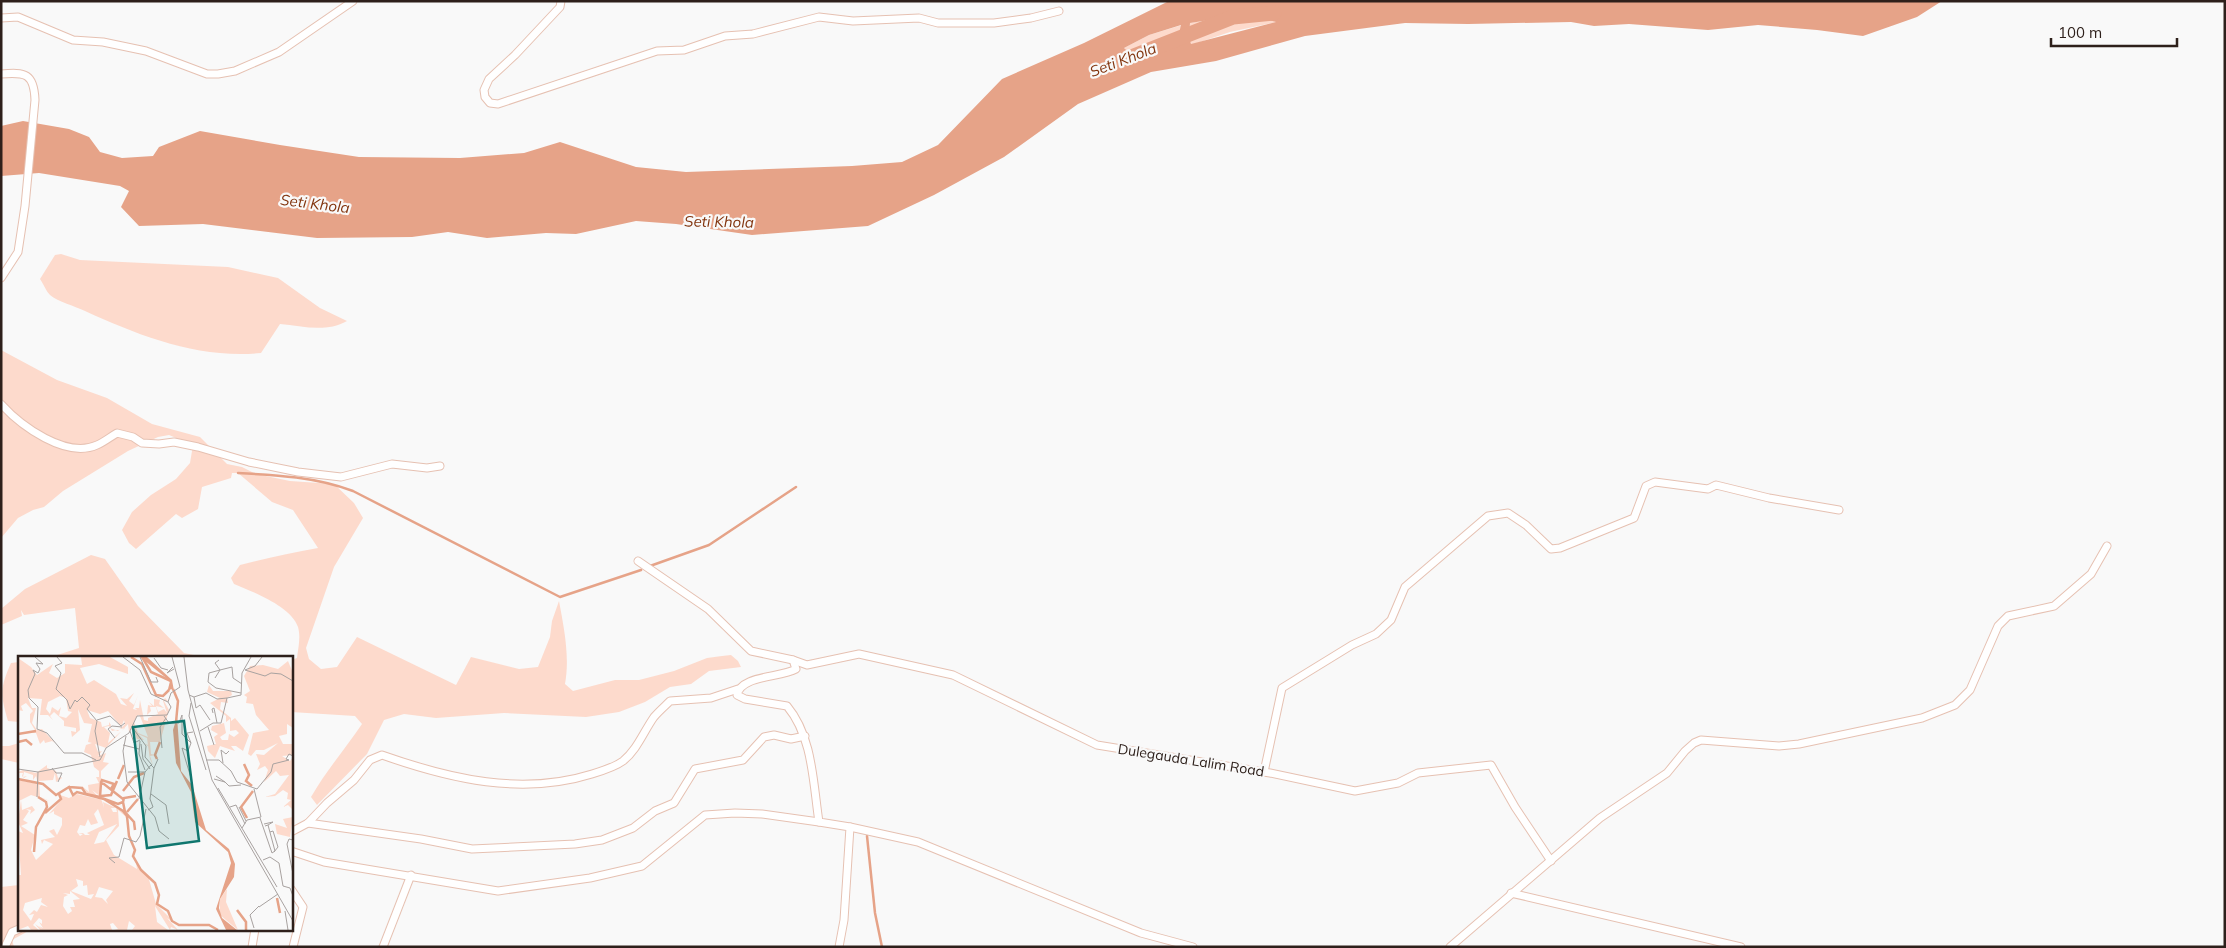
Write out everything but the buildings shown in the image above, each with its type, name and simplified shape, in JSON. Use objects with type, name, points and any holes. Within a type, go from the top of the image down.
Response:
[{"type":"street","points":[[1,18],[18,17],[73,40],[103,42],[146,51],[207,74],[218,74],[234,72],[279,52],[353,1]]},
{"type":"street","points":[[561,1],[560,7],[515,56],[489,79],[484,90],[485,97],[490,103],[498,104],[657,52],[684,50],[725,36],[753,34],[819,17],[853,21],[919,18],[938,23],[994,23],[1031,18],[1059,11]]},
{"type":"street","points":[[1,74],[21,72],[31,79],[35,100],[25,206],[18,252],[1,278]]},
{"type":"street","points":[[1,404],[25,427],[64,447],[82,448],[96,446],[117,433],[142,443],[159,444],[174,442],[198,446],[249,462],[298,472],[341,477],[392,464],[427,468],[440,466]]},
{"type":"street","points":[[1264,772],[1282,688],[1352,645],[1376,634],[1391,620],[1405,587],[1488,516],[1508,513],[1526,525],[1552,549],[1560,548],[1634,518],[1646,486],[1655,482],[1708,489],[1716,485],[1769,498],[1838,510]]},
{"type":"street","points":[[1450,947],[1600,818],[1667,773],[1694,743],[1701,740],[1779,746],[1800,744],[1922,718],[1954,705],[1970,690],[1998,626],[2008,616],[2054,606],[2091,574],[2107,546]]},
{"type":"street","name":"Dulegauda Lalim Road","points":[[638,561],[708,609],[751,651],[807,665],[859,654],[953,675],[1097,745],[1264,772],[1355,791],[1398,783],[1418,773],[1491,765],[1515,807],[1551,860]]},
{"type":"street","points":[[292,831],[308,823],[327,802],[354,780],[370,760],[382,755],[418,766],[491,783],[532,786],[568,782],[602,771],[624,761],[642,738],[654,717],[670,701],[711,698],[738,689],[748,681],[791,672],[796,669],[793,660]]},
{"type":"street","points":[[738,689],[737,695],[745,699],[787,706],[796,717],[805,736],[819,822]]},
{"type":"street","points":[[308,823],[421,839],[472,849],[553,846],[602,840],[633,828],[655,811],[674,803],[695,769],[706,765],[743,760],[764,737],[774,735],[791,739],[805,736]]},
{"type":"street","points":[[292,851],[324,862],[498,891],[590,878],[642,866],[706,815],[762,814],[850,827],[918,842],[1141,933],[1192,947]]},
{"type":"street","points":[[838,947],[844,920],[850,827]]},
{"type":"street","points":[[383,947],[411,875]]},
{"type":"street","points":[[292,891],[304,907],[293,947]]},
{"type":"street","points":[[1511,893],[1741,947]]},
{"type":"street","points":[[5,947],[12,932],[18,929]]},
{"type":"street","points":[[252,947],[255,930]]},
{"type":"shaded area","points":[[1248,14],[1277,22],[1230,32],[1191,45],[1189,37],[1190,23]]},
{"type":"shaded area","points":[[1182,25],[1177,42],[1160,52],[1133,56],[1124,48],[1149,35]]},
{"type":"shaded area","points":[[61,254],[80,260],[228,267],[278,278],[320,308],[347,321],[339,325],[322,328],[280,324],[261,353],[215,352],[170,344],[127,329],[53,297],[40,279],[55,255]]},
{"type":"shaded area","points":[[1,350],[57,380],[107,398],[152,424],[200,437],[227,464],[242,467],[256,474],[290,481],[334,484],[354,503],[363,518],[334,567],[306,648],[309,659],[321,669],[337,667],[357,637],[456,685],[471,657],[519,669],[538,667],[550,637],[552,621],[559,601],[567,653],[565,684],[573,691],[615,680],[639,680],[674,671],[707,658],[731,655],[738,661],[741,667],[709,671],[691,684],[670,687],[645,702],[619,712],[586,717],[504,713],[436,718],[404,714],[384,720],[367,754],[317,805],[311,797],[362,724],[355,716],[292,712],[292,660],[297,658],[298,627],[294,619],[280,606],[234,584],[231,578],[240,565],[318,548],[293,510],[272,502],[238,473],[232,473],[231,478],[202,487],[198,509],[182,518],[176,514],[136,549],[129,543],[122,530],[132,512],[151,495],[176,479],[190,463],[193,445],[169,435],[158,437],[128,451],[63,491],[44,507],[33,510],[18,518],[1,538]]},
{"type":"shaded area","points":[[91,555],[105,559],[138,606],[184,653],[199,656],[54,656],[79,648],[75,608],[24,615],[21,610],[22,616],[1,625],[1,609],[25,589]]},
{"type":"shaded area","points":[[18,662],[18,722],[8,721],[2,691],[11,663]]},
{"type":"shaded area","points":[[18,743],[18,763],[1,759],[1,746]]},
{"type":"shaded area","points":[[18,885],[18,930],[30,930],[12,940],[14,947],[1,947],[1,887]]},
{"type":"water","points":[[1169,1],[1942,1],[1917,17],[1863,36],[1758,25],[1708,30],[1629,24],[1594,26],[1571,22],[1405,23],[1305,36],[1216,61],[1151,72],[1078,104],[1004,157],[934,195],[868,226],[752,235],[676,224],[636,221],[576,234],[546,233],[487,238],[448,232],[412,237],[317,238],[203,224],[139,226],[121,207],[129,191],[120,186],[39,173],[1,176],[1,126],[23,121],[69,129],[89,137],[100,152],[122,158],[153,156],[159,147],[200,131],[359,157],[460,158],[524,153],[560,142],[636,167],[686,172],[852,166],[902,162],[938,145],[1002,79],[1084,43]],"holes":[[[1248,14],[1276,22],[1191,44],[1189,37],[1190,23]],[[1181,25],[1177,42],[1160,52],[1133,56],[1124,48],[1149,35]]]},
{"type":"waterway","name":"Seti Khola","points":[[1116,63],[1233,17],[1274,13]]},
{"type":"waterway","points":[[238,473],[311,480],[353,491],[560,597],[641,570]]},
{"type":"waterway","points":[[650,566],[709,545],[796,487]]},
{"type":"waterway","points":[[867,836],[875,913],[882,947]]}]
